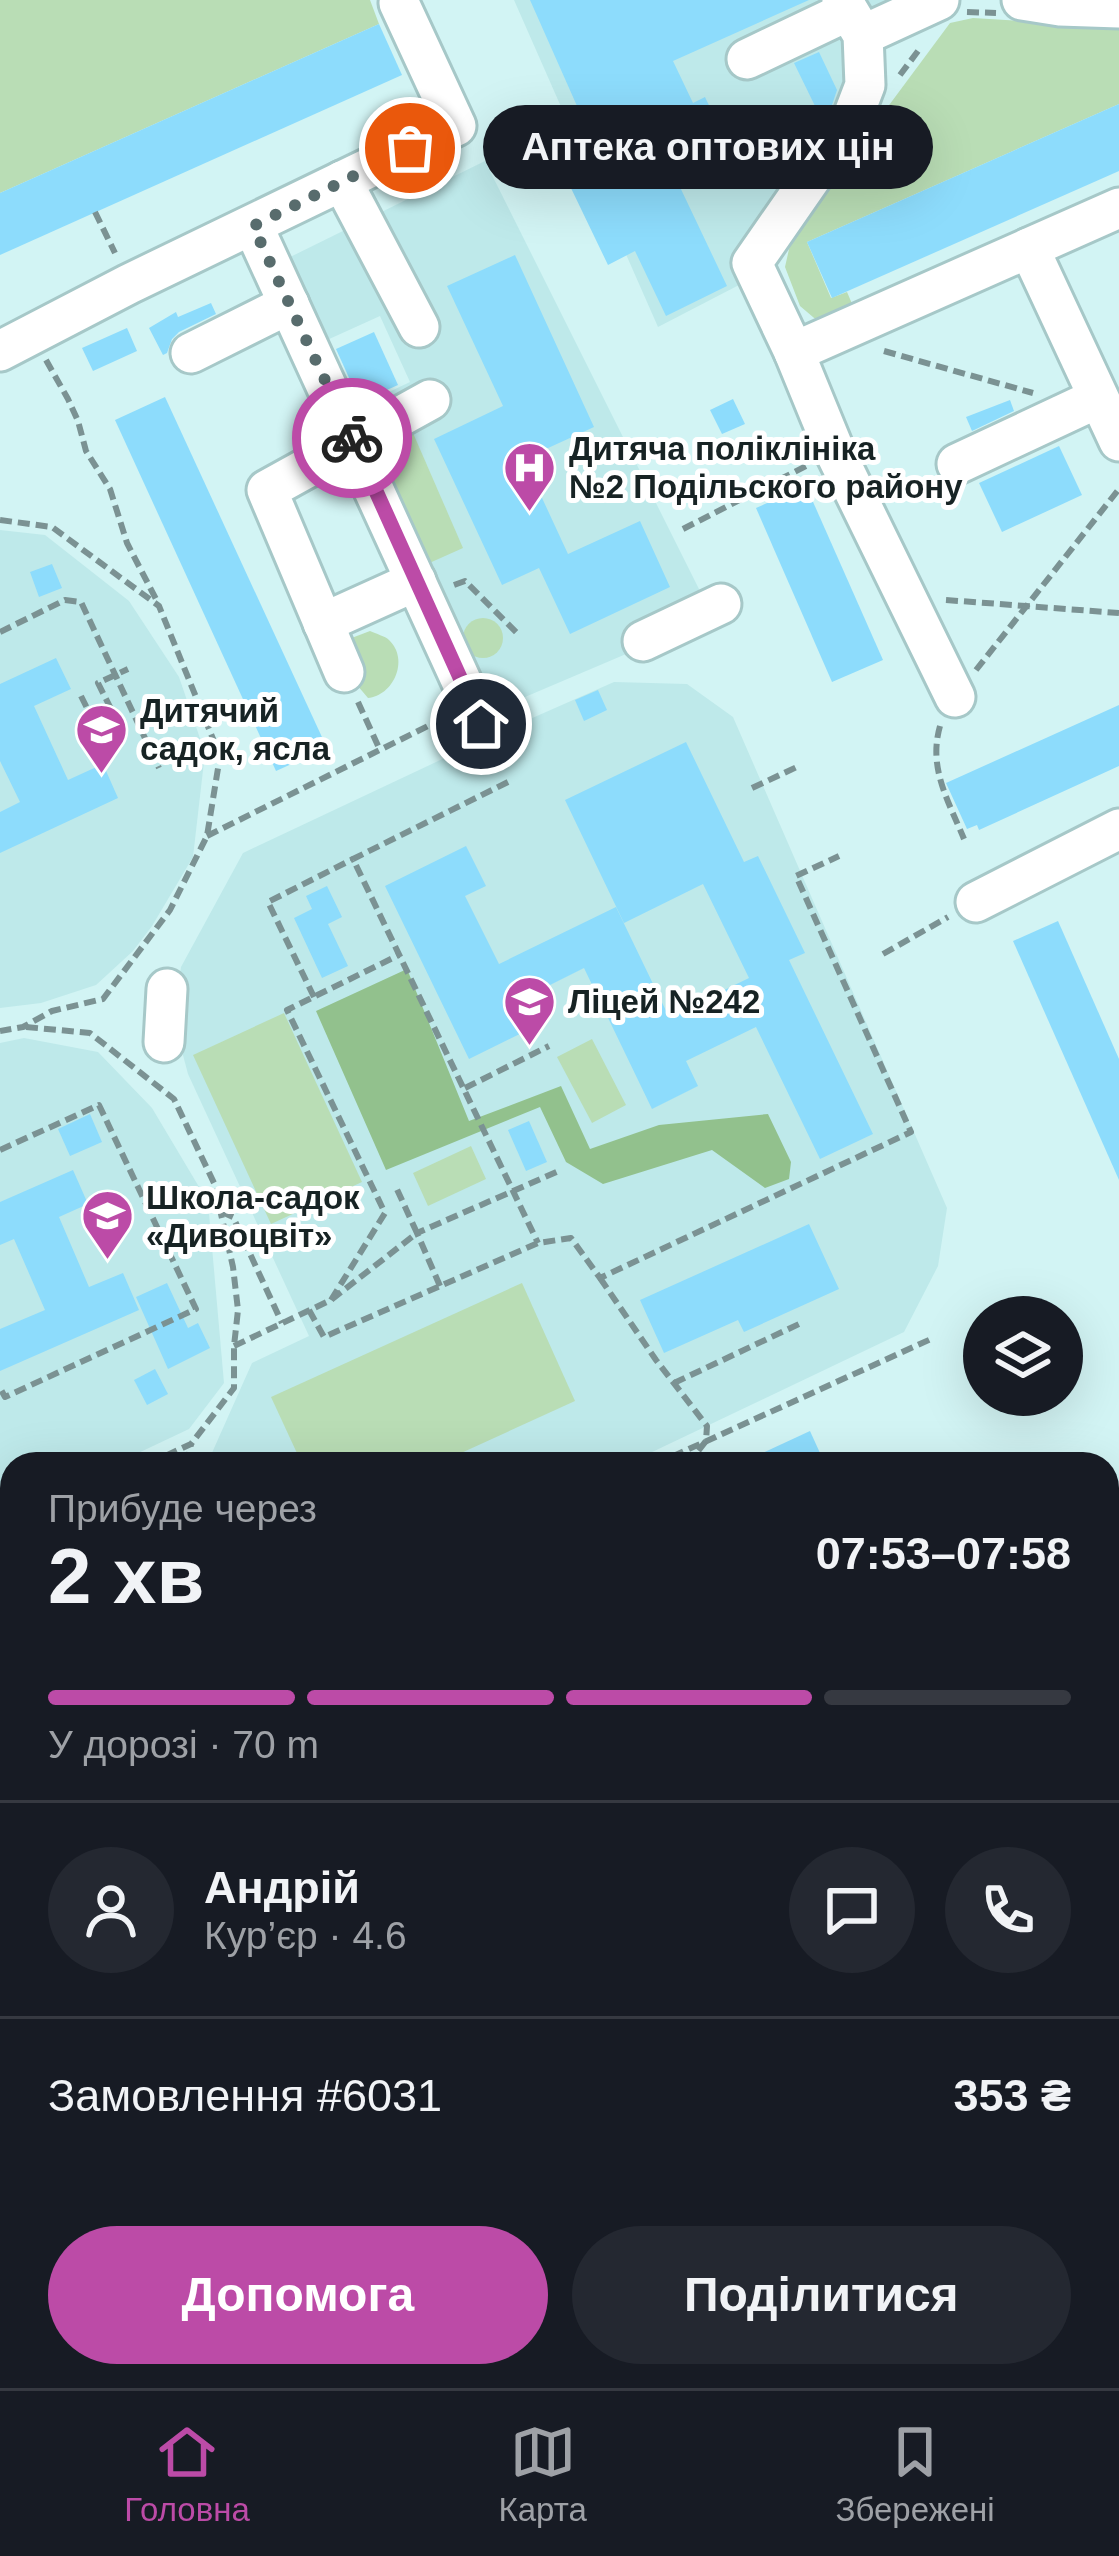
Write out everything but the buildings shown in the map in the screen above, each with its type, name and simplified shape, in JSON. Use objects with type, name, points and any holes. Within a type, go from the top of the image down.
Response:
[{"type":"street","points":[[15,343],[456,126],[399,3]]},
{"type":"street","points":[[747,59],[851,15],[950,6]]},
{"type":"street","points":[[1012,7],[1119,8]]},
{"type":"street","points":[[851,15],[865,85],[852,119],[752,263],[835,452],[955,697]]},
{"type":"street","points":[[342,182],[418,327]]},
{"type":"street","points":[[794,352],[1119,208]]},
{"type":"street","points":[[253,226],[477,714]]},
{"type":"street","points":[[1029,248],[1088,402],[1119,441]]},
{"type":"street","points":[[191,353],[289,304]]},
{"type":"street","points":[[344,672],[267,490],[430,400]]},
{"type":"street","points":[[957,464],[1088,402]]},
{"type":"street","points":[[323,623],[419,588]]},
{"type":"street","points":[[644,640],[721,604]]},
{"type":"street","points":[[976,902],[1119,830]]},
{"type":"street","points":[[164,1042],[167,989]]},
{"type":"path","points":[[950,6],[974,10],[1012,7]]},
{"type":"path","points":[[896,80],[925,43]]},
{"type":"path","points":[[95,212],[129,284]]},
{"type":"path","points":[[835,336],[1088,402]]},
{"type":"path","points":[[15,343],[68,399],[86,451],[110,489],[127,543],[159,606],[220,756],[207,836],[170,910],[103,999],[52,1011],[22,1027]]},
{"type":"path","points":[[683,529],[835,452]]},
{"type":"path","points":[[964,839],[940,780],[934,748],[941,724],[955,697],[1119,489]]},
{"type":"path","points":[[0,520],[52,527],[159,606]]},
{"type":"path","points":[[419,588],[464,581],[518,634]]},
{"type":"path","points":[[906,598],[1119,613]]},
{"type":"path","points":[[0,632],[65,601],[81,602],[159,768]]},
{"type":"path","points":[[82,696],[98,730],[117,721],[98,683],[128,669]]},
{"type":"path","points":[[344,672],[380,750]]},
{"type":"path","points":[[207,836],[380,750],[477,714]]},
{"type":"path","points":[[752,788],[799,766]]},
{"type":"path","points":[[314,997],[268,902],[508,782]]},
{"type":"path","points":[[600,1278],[911,1132],[796,876],[839,856]]},
{"type":"path","points":[[352,859],[538,1243]]},
{"type":"path","points":[[884,954],[976,902]]},
{"type":"path","points":[[331,1300],[386,1213],[287,1010],[400,955]]},
{"type":"path","points":[[0,1031],[22,1027],[90,1033],[174,1099],[214,1183],[238,1310],[234,1388],[189,1452]]},
{"type":"path","points":[[464,1088],[549,1046]]},
{"type":"path","points":[[0,1150],[100,1105],[196,1309],[19,1392],[5,1397],[0,1388]]},
{"type":"path","points":[[234,1346],[331,1300],[417,1233],[561,1170]]},
{"type":"path","points":[[395,1185],[440,1286]]},
{"type":"path","points":[[220,1211],[233,1217],[282,1323]]},
{"type":"path","points":[[309,1310],[324,1337],[538,1243],[571,1238],[707,1426],[706,1441],[697,1452]]},
{"type":"path","points":[[674,1383],[799,1324]]},
{"type":"path","points":[[682,1452],[931,1339]]},
{"type":"path","points":[[174,1452],[191,1444]]},
{"type":"shaded area","points":[[514,0],[890,0],[849,24],[852,117],[741,265],[739,285],[658,327]]},
{"type":"shaded area","name":"Дитяча поліклініка №2 Подільского району","points":[[485,161],[713,617],[490,712],[351,410],[410,382],[380,316],[316,345],[278,263]]},
{"type":"shaded area","name":"Дитячий садок, ясла","points":[[0,530],[45,535],[129,601],[179,677],[205,753],[193,857],[133,951],[96,985],[41,1003],[0,1008]]},
{"type":"shaded area","name":"Ліцей №242","points":[[614,682],[687,684],[733,717],[947,1208],[938,1266],[904,1332],[652,1452],[212,1452],[252,1363],[309,1336],[188,1074],[174,1021],[181,967],[243,853]]},
{"type":"shaded area","name":"Школа-садок «Дивоцвіт»","points":[[24,1038],[98,1052],[152,1108],[208,1202],[224,1383],[189,1429],[140,1452],[0,1452],[0,1043]]},
{"type":"green space","points":[[0,0],[370,0],[379,24],[0,193]]},
{"type":"green space","points":[[973,18],[1119,27],[1119,104],[807,242],[831,298],[847,292],[856,313],[820,323],[800,306],[785,267],[792,236],[950,23]]},
{"type":"green space","points":[[413,433],[463,548],[416,569],[365,454]]},
{"type":"green space","points":[[483,618],[497,624],[503,638],[497,652],[483,658],[469,652],[463,638],[469,624]]},
{"type":"green space","points":[[370,631],[389,640],[398,667],[385,691],[368,698],[357,685],[349,639]]},
{"type":"green space","points":[[407,969],[469,1121],[561,1086],[590,1149],[659,1125],[768,1114],[791,1162],[789,1179],[765,1188],[712,1150],[603,1184],[566,1162],[540,1107],[386,1170],[316,1011]]},
{"type":"green space","points":[[284,1013],[362,1182],[271,1224],[193,1055]]},
{"type":"green space","points":[[592,1039],[626,1105],[592,1123],[557,1057]]},
{"type":"green space","points":[[471,1146],[486,1179],[428,1206],[413,1173]]},
{"type":"green space","points":[[522,1283],[575,1401],[463,1452],[296,1452],[271,1397]]},
{"type":"way so far","points":[[352,438],[253,226],[410,148]]},
{"type":"place","name":"Аптека оптових цін","points":[[410,148]]},
{"type":"place","name":"Дитяча поліклініка №2 Подільского району","points":[[530,513]]},
{"type":"place","name":"Дитячий садок, ясла","points":[[101,775]]},
{"type":"place","name":"Ліцей №242","points":[[529,1047]]},
{"type":"place","name":"Школа-садок «Дивоцвіт»","points":[[107,1262]]},
{"type":"route","points":[[352,438],[481,724]]}]
